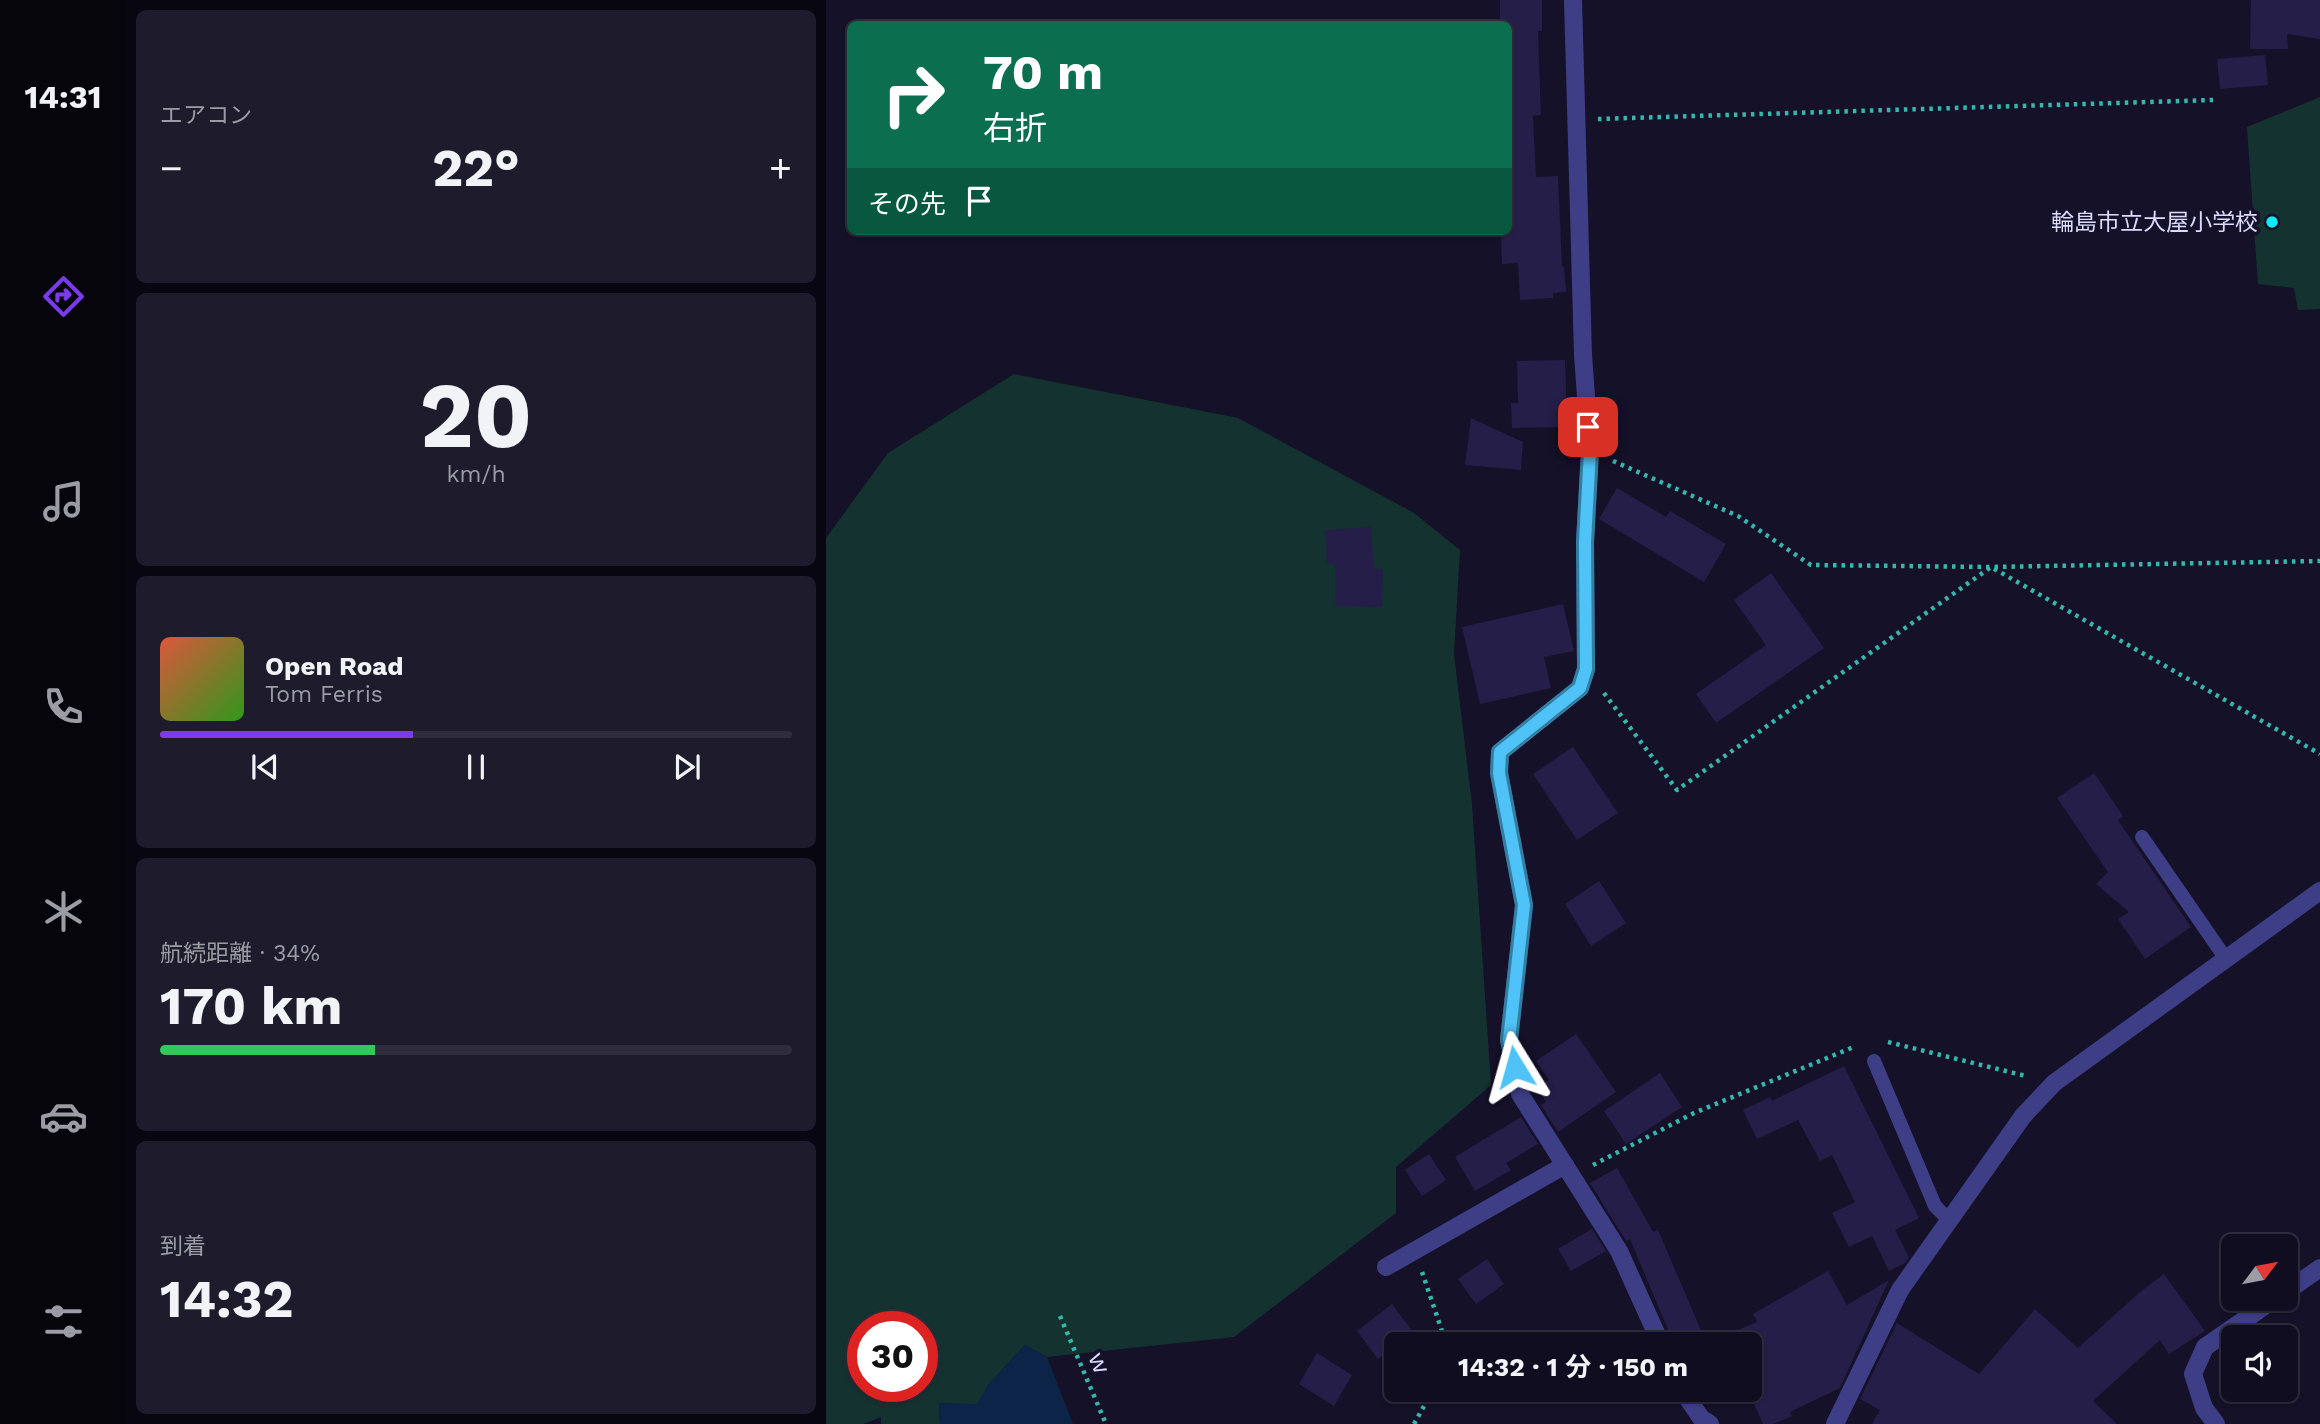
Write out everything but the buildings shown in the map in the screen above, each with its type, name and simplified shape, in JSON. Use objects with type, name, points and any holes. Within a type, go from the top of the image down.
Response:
[{"type":"street","points":[[1573,0],[1583,355],[1590,451],[1585,542],[1586,669],[1580,688],[1500,752],[1499,773],[1524,905],[1509,1040],[1520,1094],[1619,1251],[1656,1332]]},
{"type":"street","points":[[1835,1424],[1900,1290],[2023,1116],[2054,1083],[2320,891]]},
{"type":"street","points":[[1386,1268],[1568,1171]]},
{"type":"street","points":[[2298,1284],[2320,1268]]},
{"type":"street","points":[[2216,1424],[2204,1408],[2193,1374],[2205,1347],[2257,1311]]},
{"type":"street","points":[[1690,1402],[1703,1422]]},
{"type":"lane","points":[[2142,837],[2226,959]]},
{"type":"lane","points":[[1874,1061],[1936,1206],[1950,1221]]},
{"type":"path","points":[[1577,120],[2213,100]]},
{"type":"path","points":[[1590,451],[1738,516],[1811,565],[1991,567],[2320,561]]},
{"type":"path","points":[[1586,669],[1677,790],[1991,567]]},
{"type":"path","points":[[1991,567],[2320,754]]},
{"type":"path","points":[[1880,1040],[2054,1083]]},
{"type":"path","points":[[1568,1171],[1694,1113],[1863,1043]]},
{"type":"path","points":[[1415,1251],[1442,1332]]},
{"type":"path","name":"ｗ","points":[[1060,1316],[1106,1424]]},
{"type":"path","points":[[1414,1424],[1426,1402]]},
{"type":"green space","points":[[2320,97],[2320,309],[2298,310],[2294,288],[2258,284],[2247,127]]},
{"type":"green space","points":[[1014,374],[1238,418],[1414,513],[1460,550],[1454,654],[1472,804],[1491,1085],[1396,1167],[1396,1213],[1234,1337],[1047,1357],[1025,1345],[988,1385],[977,1405],[939,1403],[940,1424],[881,1424],[881,1417],[863,1424],[826,1424],[826,538],[888,453]]},
{"type":"water","points":[[1025,1345],[1047,1357],[1073,1424],[940,1424],[939,1403],[977,1404],[988,1385]]},
{"type":"place","name":"輪島市立大屋小学校","points":[[2272,222]]},
{"type":"route","points":[[1515,1067],[1509,1040],[1524,905],[1499,773],[1500,752],[1580,688],[1586,669],[1585,542],[1590,451],[1588,427]]}]
